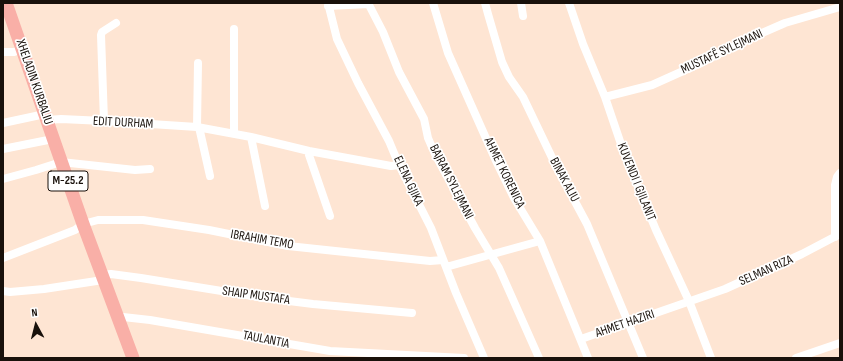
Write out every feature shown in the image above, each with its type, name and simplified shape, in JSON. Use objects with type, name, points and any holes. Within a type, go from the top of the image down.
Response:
[{"type":"main road","name":"XHELADIN KURBALIU","points":[[6,3],[102,278],[133,358]]},
{"type":"street","name":"AHMET KORENICA","points":[[433,3],[448,53],[514,198],[540,241],[581,339]]},
{"type":"street","name":"BINAK ALIU","points":[[486,3],[502,62],[509,77],[523,97],[587,224],[643,358]]},
{"type":"street","points":[[521,3],[524,16]]},
{"type":"street","name":"KUVENDI I GJILANIT","points":[[569,3],[583,44],[605,97],[633,177],[688,301],[711,358]]},
{"type":"street","name":"ELENA GJIKA","points":[[368,4],[328,4],[337,39],[358,83],[389,141],[430,228],[483,358]]},
{"type":"street","name":"BAJRAM SYLEJMANI","points":[[368,4],[384,32],[399,72],[424,119],[428,138],[434,154],[499,268],[539,358]]},
{"type":"street","name":"MUSTAFË SYLEJMANI","points":[[605,97],[652,85],[785,22],[840,7]]},
{"type":"street","points":[[104,121],[101,35],[102,32],[116,23]]},
{"type":"street","points":[[234,29],[234,134]]},
{"type":"street","points":[[3,52],[22,50]]},
{"type":"street","points":[[198,64],[198,127],[210,176]]},
{"type":"street","name":"EDIT DURHAM","points":[[3,123],[46,117],[198,127],[251,137],[309,151],[391,166],[399,165]]},
{"type":"street","points":[[251,137],[265,206]]},
{"type":"street","points":[[3,149],[54,139]]},
{"type":"street","points":[[309,151],[309,155],[330,216]]},
{"type":"street","points":[[3,179],[61,162],[135,170],[150,169]]},
{"type":"street","points":[[838,235],[835,186],[837,176],[840,173]]},
{"type":"street","name":"IBRAHIM TEMO","points":[[3,258],[75,230],[83,224],[98,220],[143,220],[209,230],[288,246],[430,261],[444,264],[491,255],[540,241]]},
{"type":"street","name":"SELMAN RIZA","points":[[688,301],[725,289],[802,254],[838,235]]},
{"type":"street","name":"SHAIP MUSTAFA","points":[[102,278],[111,274],[313,304],[412,313]]},
{"type":"street","points":[[3,291],[10,292],[44,289],[102,278]]},
{"type":"street","name":"AHMET HAZIRI","points":[[588,358],[581,339],[688,301]]},
{"type":"street","name":"TAULANTIA","points":[[117,318],[124,317],[150,320],[330,351],[464,358]]},
{"type":"street","points":[[796,358],[840,343]]}]
